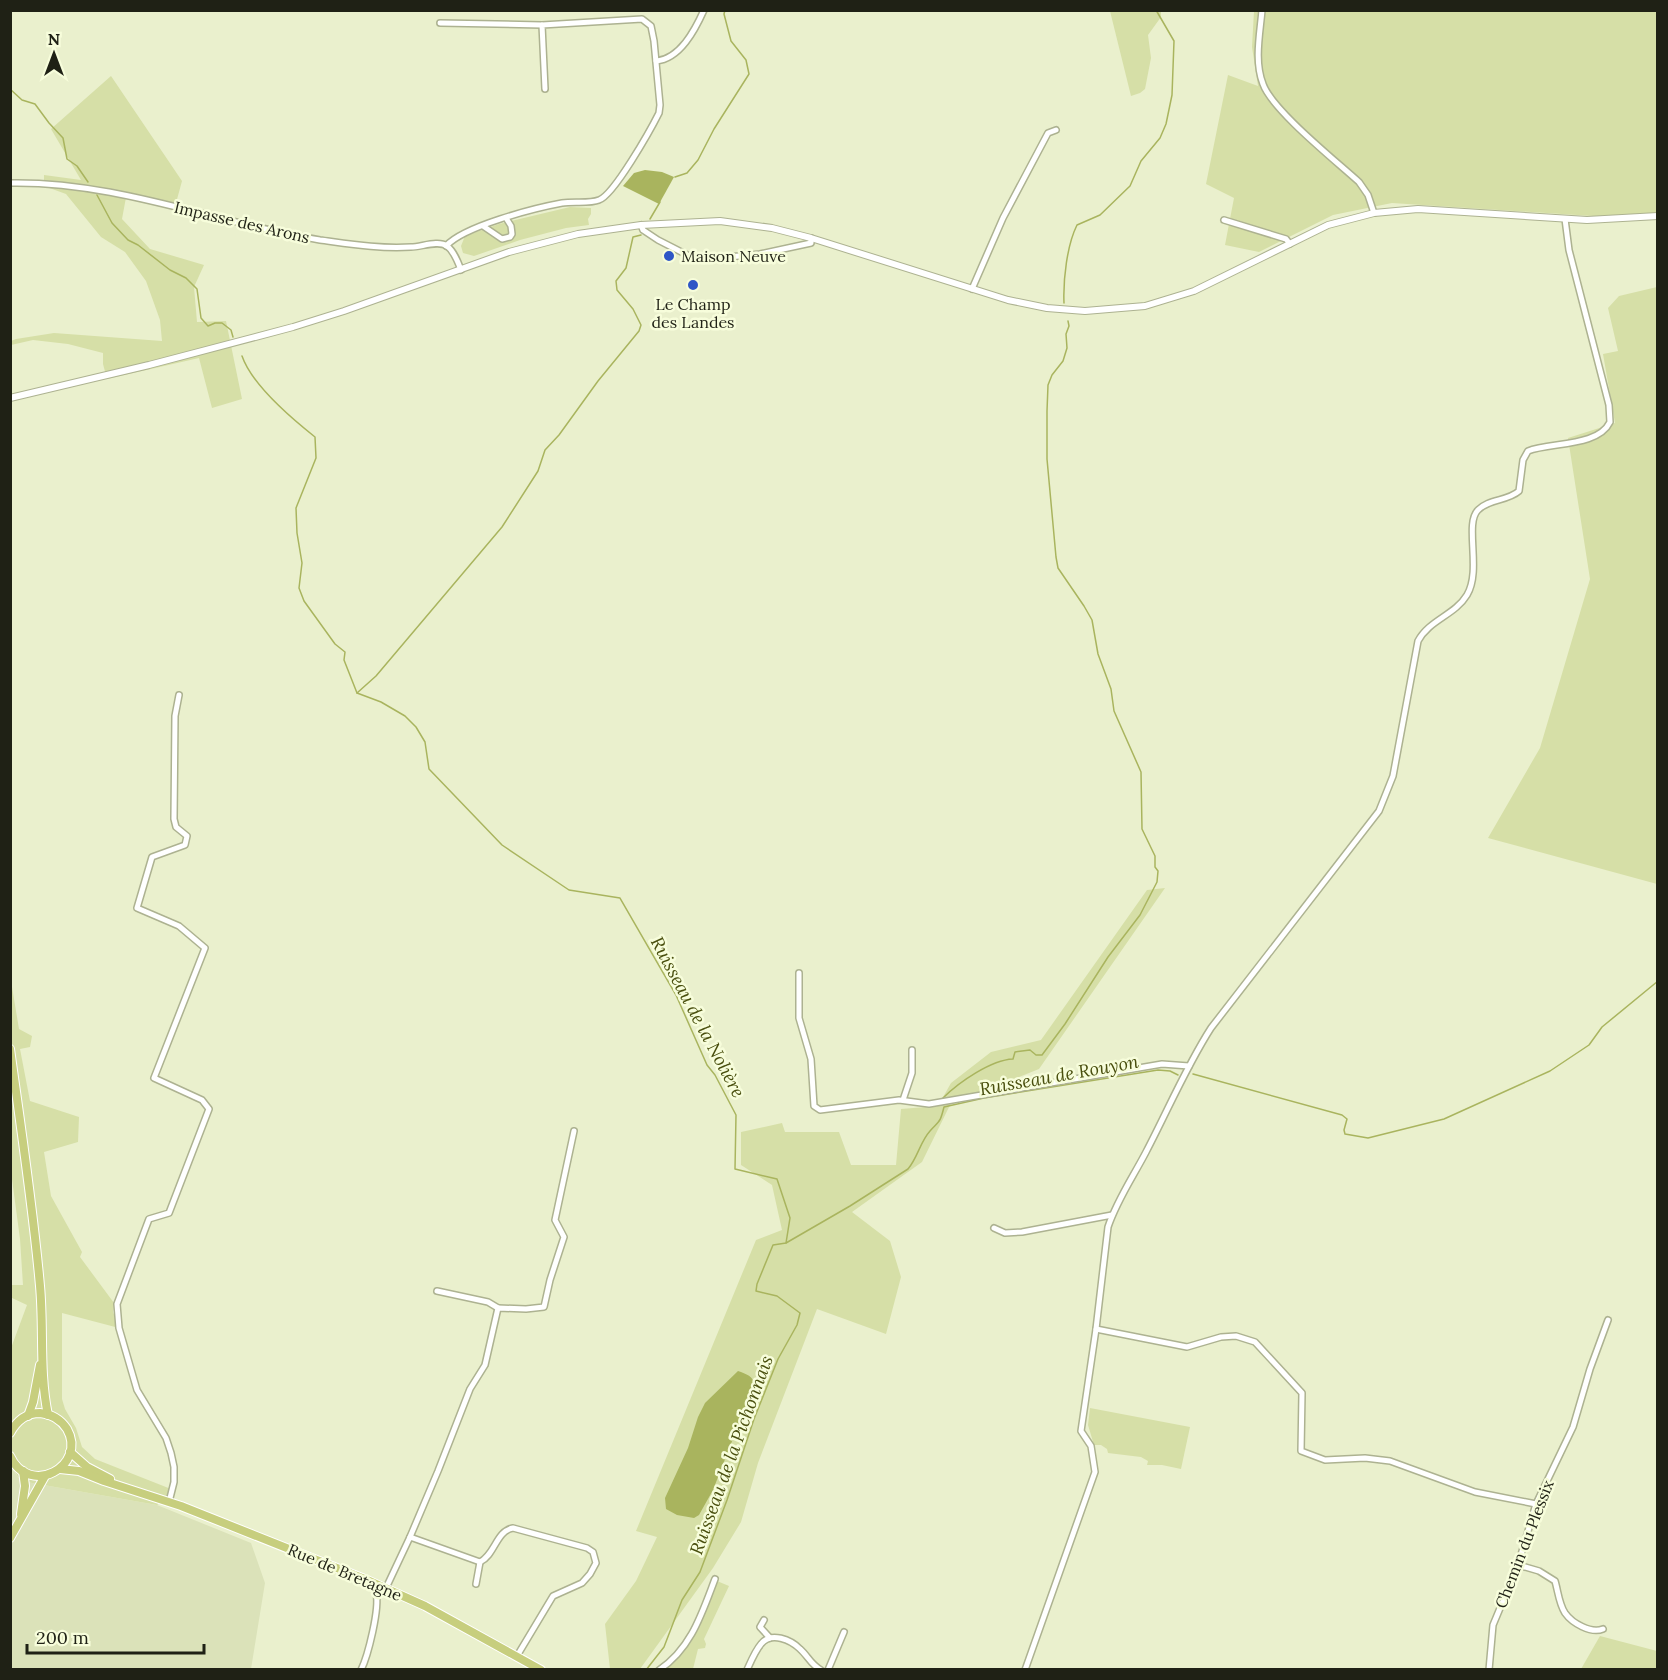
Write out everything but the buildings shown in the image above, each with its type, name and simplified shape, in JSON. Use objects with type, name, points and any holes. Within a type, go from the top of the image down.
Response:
[{"type":"main road","points":[[10,1049],[38,1260],[42,1308],[42,1352],[48,1414]]},
{"type":"main road","points":[[28,1416],[33,1402],[42,1352]]},
{"type":"main road","points":[[10,1433],[20,1420],[35,1414],[48,1414],[58,1419],[69,1433],[70,1452],[66,1462],[60,1468],[45,1476],[23,1471],[14,1463],[10,1455]]},
{"type":"main road","name":"Rue de Bretagne","points":[[70,1452],[87,1467],[115,1482],[367,1580],[425,1606],[541,1670]]},
{"type":"main road","name":"Rue de Bretagne","points":[[60,1468],[80,1471],[141,1492]]},
{"type":"main road","points":[[20,1519],[26,1486],[23,1471]]},
{"type":"main road","points":[[10,1538],[45,1476]]},
{"type":"street","points":[[641,10],[642,19]]},
{"type":"street","points":[[656,61],[665,60],[692,35],[704,10]]},
{"type":"street","points":[[1262,10],[1258,55],[1263,85],[1280,109],[1359,182],[1368,195],[1374,213]]},
{"type":"street","points":[[440,23],[542,25],[642,19],[651,26],[660,105],[659,113],[636,155],[606,195],[598,200],[563,203],[506,218],[459,234],[446,246],[461,270]]},
{"type":"street","points":[[542,25],[545,89]]},
{"type":"street","points":[[972,289],[1003,218],[1031,163],[1048,133],[1056,130]]},
{"type":"street","name":"Impasse des Arons","points":[[10,183],[45,182],[96,188],[317,239],[368,247],[394,248],[438,244],[446,246]]},
{"type":"street","points":[[10,399],[293,327],[509,252],[548,241],[641,225],[720,221],[772,228],[1033,306],[1066,310],[1106,310],[1145,306],[1194,291],[1328,225],[1374,213],[1418,209],[1608,220],[1658,216]]},
{"type":"street","points":[[483,226],[502,238],[510,237],[511,225],[506,218]]},
{"type":"street","points":[[1025,1669],[1095,1472],[1091,1446],[1081,1431],[1108,1227],[1112,1215],[1189,1066],[1219,1017],[1379,811],[1393,776],[1418,641],[1426,629],[1464,599],[1472,586],[1475,557],[1472,525],[1476,511],[1519,491],[1522,460],[1528,451],[1591,437],[1602,432],[1608,426],[1611,418],[1569,250],[1564,219]]},
{"type":"street","points":[[1224,220],[1286,239],[1290,244]]},
{"type":"street","points":[[641,225],[643,230],[658,240],[697,260],[785,249],[811,243],[811,238]]},
{"type":"street","points":[[170,1502],[174,1482],[171,1453],[166,1438],[137,1390],[118,1328],[117,1304],[149,1219],[169,1214],[209,1109],[202,1100],[154,1078],[205,948],[179,926],[137,908],[152,857],[185,845],[187,836],[176,827],[174,819],[175,716],[179,695]]},
{"type":"street","points":[[799,973],[799,1018],[811,1059],[815,1108],[820,1110],[903,1100],[928,1104],[1162,1064],[1189,1066]]},
{"type":"street","points":[[903,1100],[912,1072],[912,1050]]},
{"type":"street","points":[[437,1291],[488,1302],[498,1308],[526,1310],[544,1307],[549,1280],[564,1237],[555,1220],[574,1131]]},
{"type":"street","points":[[994,1228],[1005,1233],[1022,1232],[1112,1215]]},
{"type":"street","points":[[386,1588],[438,1471],[470,1389],[485,1365],[498,1308]]},
{"type":"street","name":"Chemin du Plessix","points":[[1489,1670],[1492,1625],[1518,1565],[1536,1504],[1573,1427],[1590,1369],[1608,1320]]},
{"type":"street","points":[[1096,1329],[1186,1347],[1221,1337],[1236,1336],[1255,1342],[1302,1393],[1301,1451],[1325,1460],[1365,1458],[1389,1461],[1475,1492],[1536,1504]]},
{"type":"street","points":[[476,1584],[480,1562],[489,1556],[507,1529],[513,1528],[587,1548],[593,1552],[596,1563],[590,1574],[582,1583],[553,1596],[517,1656]]},
{"type":"street","points":[[410,1537],[480,1562]]},
{"type":"street","points":[[1518,1565],[1539,1571],[1555,1581],[1565,1613],[1571,1618],[1589,1630],[1597,1632],[1603,1629]]},
{"type":"street","points":[[659,1670],[674,1659],[688,1642],[715,1579]]},
{"type":"street","points":[[361,1670],[369,1649],[377,1602],[375,1591],[367,1580]]},
{"type":"street","points":[[764,1620],[760,1627],[770,1638]]},
{"type":"street","points":[[828,1670],[844,1632]]},
{"type":"street","points":[[747,1670],[761,1644],[770,1638],[784,1639],[793,1643],[820,1670]]},
{"type":"shaded area","points":[[1110,11],[1161,11],[1161,17],[1148,35],[1151,58],[1145,89],[1131,96]]},
{"type":"shaded area","points":[[1254,11],[1657,11],[1657,214],[1608,217],[1392,203],[1333,215],[1259,252],[1225,245],[1234,198],[1206,184],[1228,75],[1258,86],[1252,47]]},
{"type":"shaded area","points":[[111,76],[182,181],[176,203],[127,192],[122,219],[150,249],[204,265],[194,287],[197,322],[226,321],[242,399],[212,408],[199,358],[107,379],[103,353],[68,344],[33,340],[11,345],[11,341],[16,339],[54,333],[162,341],[160,320],[146,281],[125,252],[101,237],[66,194],[44,186],[44,175],[81,180],[51,129]]},
{"type":"shaded area","points":[[645,170],[662,172],[674,177],[659,204],[623,186],[634,173]]},
{"type":"shaded area","points":[[570,207],[591,208],[589,225],[566,228],[520,240],[474,256],[463,253],[461,246],[465,236],[499,224]]},
{"type":"shaded area","points":[[1657,287],[1657,884],[1488,838],[1540,748],[1590,579],[1568,438],[1615,423],[1603,354],[1618,351],[1608,308],[1619,296]]},
{"type":"shaded area","points":[[1165,888],[1039,1069],[950,1105],[922,1162],[852,1212],[890,1241],[901,1277],[886,1334],[817,1309],[758,1463],[741,1522],[713,1568],[640,1669],[610,1669],[605,1624],[636,1581],[657,1537],[636,1531],[756,1240],[782,1230],[772,1185],[741,1165],[741,1132],[782,1123],[785,1132],[839,1132],[851,1165],[896,1165],[901,1109],[938,1106],[951,1083],[991,1052],[1041,1040],[1147,890]]},
{"type":"shaded area","points":[[10,975],[19,1029],[32,1036],[30,1047],[20,1049],[30,1101],[79,1117],[78,1142],[44,1152],[51,1196],[82,1252],[80,1257],[114,1303],[113,1312],[119,1328],[62,1313],[62,1399],[82,1447],[95,1459],[176,1491],[157,1505],[21,1481],[11,1466],[11,1348],[27,1305],[12,1298],[11,1285],[23,1285],[20,1239],[10,1164]]},
{"type":"shaded area","points":[[738,1371],[751,1377],[754,1385],[713,1490],[699,1515],[694,1518],[677,1515],[666,1509],[665,1498],[688,1448],[698,1417],[705,1403]]},
{"type":"shaded area","points":[[1090,1408],[1190,1427],[1181,1469],[1147,1465],[1148,1461],[1141,1457],[1108,1453],[1107,1449],[1101,1445],[1094,1445],[1088,1425]]},
{"type":"shaded area","points":[[10,1466],[21,1481],[157,1505],[251,1543],[265,1583],[251,1669],[11,1669]]},
{"type":"shaded area","points":[[717,1581],[729,1586],[704,1639],[705,1648],[698,1649],[693,1669],[663,1670],[683,1653],[691,1642]]},
{"type":"shaded area","points":[[1600,1636],[1657,1651],[1657,1669],[1581,1669]]},
{"type":"waterway","points":[[675,177],[687,173],[698,160],[714,129],[749,74],[746,60],[731,41],[725,10]]},
{"type":"waterway","name":"Ruisseau de la Pichonnais","points":[[1064,303],[1066,263],[1077,225],[1100,215],[1130,186],[1141,161],[1160,138],[1166,124],[1172,95],[1174,41],[1156,10]]},
{"type":"waterway","name":"Ruisseau de la Nolière","points":[[10,89],[22,100],[35,104],[63,138],[67,159],[77,166],[88,182]]},
{"type":"waterway","name":"Ruisseau de la Nolière","points":[[97,195],[112,223],[128,240],[170,270],[186,278],[197,289],[201,318],[208,326],[222,323],[231,330],[233,337]]},
{"type":"waterway","points":[[650,219],[660,202]]},
{"type":"waterway","points":[[357,693],[376,676],[502,527],[538,471],[545,450],[639,331],[641,325],[633,309],[617,290],[616,281],[626,268],[633,237],[641,235]]},
{"type":"waterway","name":"Ruisseau de la Pichonnais","points":[[943,1098],[976,1073],[995,1063],[1013,1059],[1015,1052],[1030,1050],[1036,1055],[1042,1055],[1108,957],[1140,915],[1157,882],[1158,871],[1155,867],[1155,856],[1142,829],[1141,772],[1114,711],[1111,689],[1098,654],[1092,620],[1058,568],[1056,557],[1047,459],[1048,385],[1052,375],[1063,361],[1067,348],[1068,321]]},
{"type":"waterway","name":"Ruisseau de la Nolière","points":[[242,356],[263,389],[284,411],[315,437],[316,458],[296,508],[302,563],[299,588],[304,601],[335,644],[345,652],[344,660],[357,693],[381,702],[405,716],[416,727],[425,742],[429,769],[502,845],[569,890],[620,898],[676,995],[707,1065],[715,1075],[736,1115],[735,1169],[777,1179],[790,1218],[786,1243]]},
{"type":"waterway","name":"Ruisseau de Rouyon","points":[[1193,1074],[1342,1115],[1347,1119],[1345,1134],[1368,1138],[1444,1119],[1550,1071],[1589,1045],[1602,1027],[1658,981]]},
{"type":"waterway","name":"Ruisseau de la Pichonnais","points":[[646,1670],[664,1647],[682,1600],[700,1572],[754,1419],[778,1359],[797,1325],[800,1313],[777,1296],[756,1291],[773,1245],[786,1243],[908,1169],[927,1135],[942,1116],[944,1107],[984,1098],[1158,1070],[1170,1071],[1178,1075]]},
{"type":"place","name":"Maison Neuve","points":[[669,256]]},
{"type":"place","name":"Le Champ des Landes","points":[[693,285]]}]
